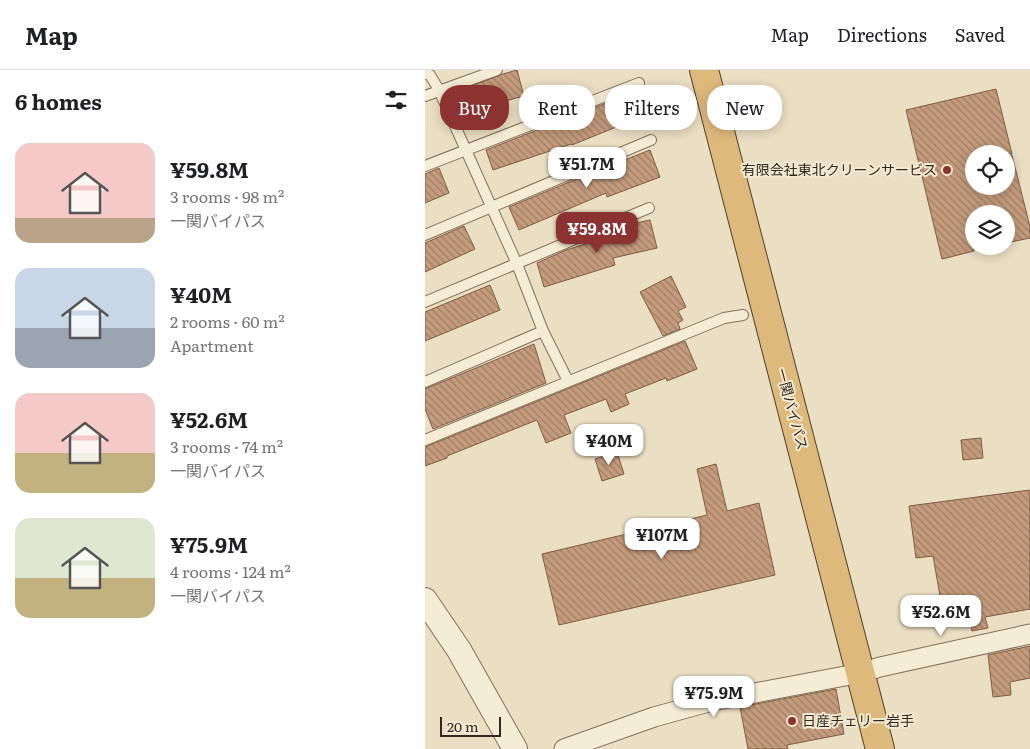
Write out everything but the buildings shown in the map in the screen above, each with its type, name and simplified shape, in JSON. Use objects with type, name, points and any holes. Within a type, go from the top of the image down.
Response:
[{"type":"highway","name":"一関バイパス","points":[[704,70],[880,749]]},
{"type":"street","points":[[425,600],[459,650],[515,749]]},
{"type":"street","points":[[564,749],[654,717],[712,701],[861,673],[1030,634]]},
{"type":"lane","points":[[425,96],[497,70]]},
{"type":"lane","points":[[425,74],[430,75],[439,90],[517,264],[543,331],[568,381]]},
{"type":"lane","points":[[425,166],[639,83]]},
{"type":"lane","points":[[425,235],[651,140]]},
{"type":"lane","points":[[425,302],[649,208]]},
{"type":"lane","points":[[425,440],[724,318],[743,315]]},
{"type":"lane","points":[[425,382],[543,331]]},
{"type":"place","name":"有限会社東北クリーンサービス","points":[[947,170]]},
{"type":"place","name":"日産チェリー岩手","points":[[792,721]]}]
